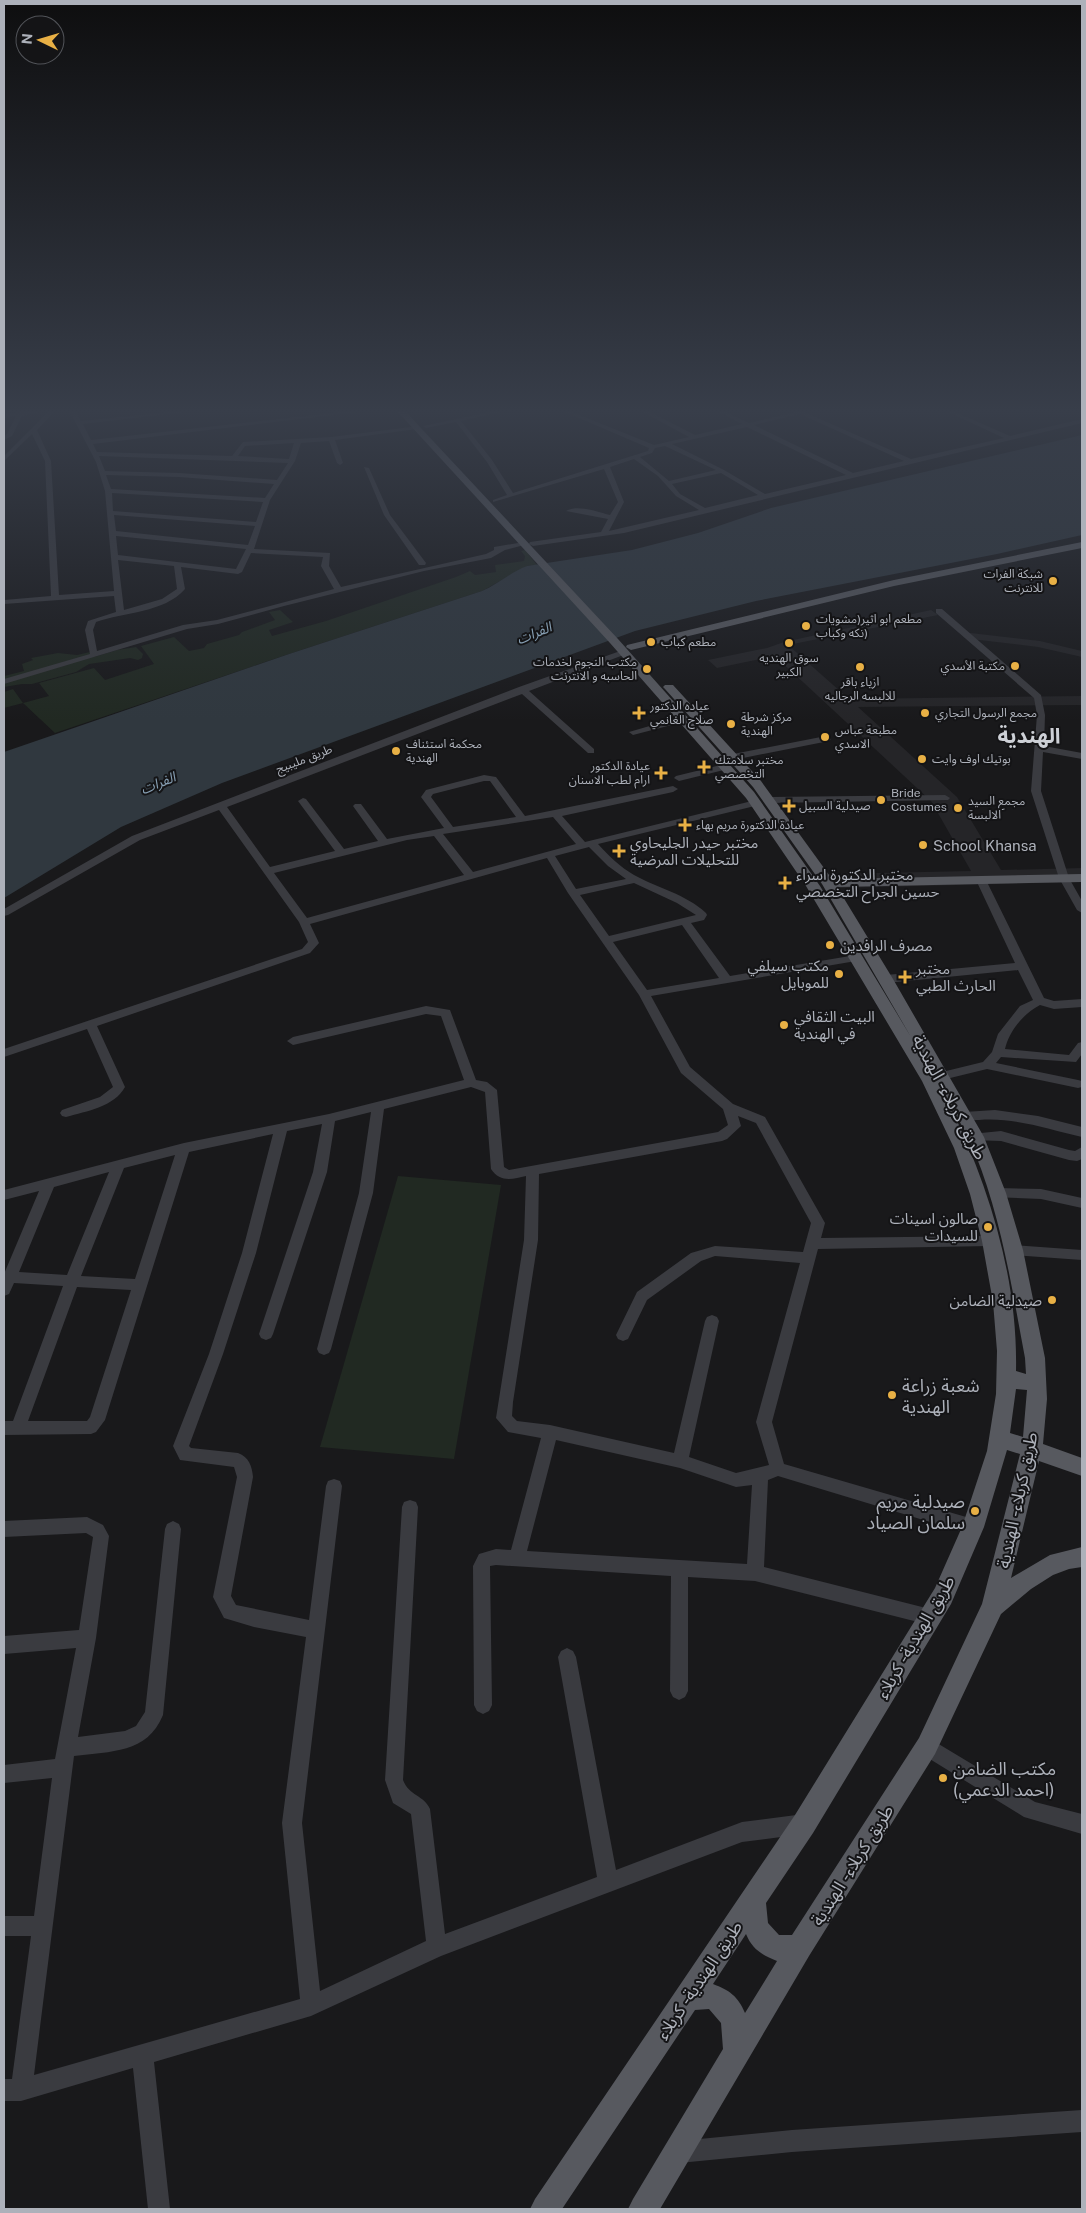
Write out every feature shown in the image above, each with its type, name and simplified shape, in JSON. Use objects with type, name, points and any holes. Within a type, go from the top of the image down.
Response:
[{"type":"main road","points":[[501,515],[530,546]]},
{"type":"main road","points":[[506,515],[530,546]]},
{"type":"main road","points":[[729,762],[622,645],[894,583],[1082,545]]},
{"type":"main road","name":"طريق الهندية - كربلاء","points":[[530,546],[622,645],[684,720],[729,762],[763,802],[930,1081],[958,1140],[979,1194],[991,1240],[1002,1302],[1006,1374],[1006,1394],[1000,1438],[973,1526],[943,1596],[804,1824],[544,2209]]},
{"type":"main road","name":"طريق كربلاء - الهندية","points":[[643,2209],[800,1947],[927,1746],[993,1606],[1032,1449],[1037,1399],[1029,1319],[1014,1250],[997,1193],[976,1137],[828,882],[763,802]]},
{"type":"main road","points":[[828,882],[1082,878]]},
{"type":"main road","points":[[1006,1374],[1018,1381],[1030,1382],[1036,1380]]},
{"type":"main road","points":[[1000,1438],[1082,1467]]},
{"type":"main road","points":[[993,1606],[1034,1574],[1071,1558],[1082,1557]]},
{"type":"main road","points":[[753,1900],[753,1921],[764,1940],[782,1950],[800,1947]]},
{"type":"main road","points":[[685,2000],[705,1994],[725,2004],[733,2015],[738,2027],[737,2053]]},
{"type":"street","points":[[51,515],[55,598]]},
{"type":"street","points":[[109,515],[120,613]]},
{"type":"street","points":[[140,515],[259,524]]},
{"type":"street","points":[[115,557],[238,572],[250,549],[262,515]]},
{"type":"street","points":[[387,515],[422,563]]},
{"type":"street","points":[[602,515],[612,518]]},
{"type":"street","points":[[602,535],[614,515]]},
{"type":"street","points":[[369,582],[422,563],[482,550],[530,546],[602,535],[683,515]]},
{"type":"street","points":[[112,533],[250,549],[327,555],[325,566],[339,590]]},
{"type":"street","points":[[4,682],[186,627],[218,622],[369,582],[488,556],[503,548]]},
{"type":"street","points":[[94,655],[88,630],[92,621],[177,596],[181,589],[177,564]]},
{"type":"street","points":[[4,602],[119,593]]},
{"type":"street","points":[[939,611],[1038,697],[1041,715],[1036,790],[1064,878],[1082,910]]},
{"type":"street","points":[[4,688],[205,629],[218,622]]},
{"type":"street","name":"طريق مليبيج","points":[[4,913],[136,838],[522,689],[622,645]]},
{"type":"street","points":[[522,689],[591,751]]},
{"type":"street","points":[[633,732],[684,720]]},
{"type":"street","points":[[679,778],[729,762],[826,739]]},
{"type":"street","points":[[1039,748],[1082,756]]},
{"type":"street","points":[[450,830],[426,797],[429,792],[484,778],[493,779],[522,819]]},
{"type":"street","points":[[268,871],[384,842],[555,814],[673,789]]},
{"type":"street","points":[[304,922],[586,844],[763,802],[945,798]]},
{"type":"street","points":[[303,801],[341,852]]},
{"type":"street","points":[[4,1053],[306,951],[314,943],[304,922],[221,805]]},
{"type":"street","points":[[358,806],[384,842]]},
{"type":"street","points":[[555,814],[586,844],[635,880],[684,903],[702,915],[700,918],[685,922],[606,940]]},
{"type":"street","points":[[436,832],[470,876]]},
{"type":"street","points":[[549,854],[573,893],[644,994],[685,1070],[729,1107],[761,1120],[818,1223],[764,1422],[778,1469]]},
{"type":"street","points":[[573,893],[635,880]]},
{"type":"street","points":[[981,880],[1039,1001]]},
{"type":"street","points":[[685,922],[727,980]]},
{"type":"street","points":[[644,994],[856,958]]},
{"type":"street","points":[[886,979],[1021,966]]},
{"type":"street","points":[[987,1065],[998,1053],[1002,1037],[1024,1009],[1039,1001],[1054,1004],[1082,1004]]},
{"type":"street","points":[[293,1042],[426,1010],[436,1010],[446,1013],[471,1083]]},
{"type":"street","points":[[66,1113],[109,1098],[118,1092],[119,1087],[90,1023]]},
{"type":"street","points":[[998,1053],[1072,1059],[1082,1046]]},
{"type":"street","points":[[942,1076],[987,1065],[1078,1084]]},
{"type":"street","points":[[4,1195],[184,1148],[329,1118],[471,1083],[483,1085],[491,1090],[498,1169],[507,1175],[722,1136],[734,1126],[729,1107]]},
{"type":"street","points":[[324,1349],[366,1193],[378,1106]]},
{"type":"street","points":[[964,1116],[995,1114],[1038,1120],[1082,1132]]},
{"type":"street","points":[[266,1334],[320,1172],[329,1118]]},
{"type":"street","points":[[281,1128],[249,1253],[216,1354],[181,1446],[186,1455],[199,1458],[238,1460],[244,1468],[245,1477],[222,1597],[230,1612],[254,1620],[316,1630]]},
{"type":"street","points":[[976,1137],[1000,1136],[1080,1155]]},
{"type":"street","points":[[118,1165],[11,1428],[81,1428],[91,1426],[96,1420],[184,1148]]},
{"type":"street","points":[[533,1170],[531,1240],[505,1402],[504,1418],[513,1427],[550,1432],[680,1461],[736,1480],[760,1476],[778,1469],[973,1526]]},
{"type":"street","points":[[49,1183],[6,1283],[72,1281],[140,1285]]},
{"type":"street","points":[[997,1193],[1041,1194],[1082,1203]]},
{"type":"street","points":[[623,1335],[642,1296],[696,1256],[715,1251],[811,1251],[991,1240]]},
{"type":"street","points":[[1014,1250],[1082,1255]]},
{"type":"street","points":[[680,1461],[712,1321]]},
{"type":"street","points":[[517,1558],[550,1432]]},
{"type":"street","points":[[755,1573],[760,1476]]},
{"type":"street","points":[[311,2006],[292,1822],[334,1486]]},
{"type":"street","points":[[410,1508],[394,1780],[400,1796],[420,1809],[437,1947]]},
{"type":"street","points":[[4,1529],[87,1526],[97,1530],[101,1536],[87,1638],[63,1768],[43,1926],[12,2090],[311,2006],[437,1947],[742,1832],[804,1824]]},
{"type":"street","points":[[67,1748],[126,1740],[142,1732],[154,1716],[173,1529]]},
{"type":"street","points":[[483,1705],[481,1566],[485,1560],[496,1557],[755,1573],[930,1617]]},
{"type":"street","points":[[679,1691],[680,1568]]},
{"type":"street","points":[[4,1645],[87,1638]]},
{"type":"street","points":[[568,1657],[608,1882]]},
{"type":"street","points":[[927,1746],[1031,1810],[1082,1824]]},
{"type":"street","points":[[4,1774],[63,1768]]},
{"type":"street","points":[[4,1926],[43,1926]]},
{"type":"street","points":[[142,2055],[159,2209]]},
{"type":"street","points":[[678,2152],[792,2141],[1082,2121]]},
{"type":"shaded area","points":[[525,550],[537,565],[527,566],[482,591],[55,733],[23,703],[49,696],[39,683],[94,668],[105,680],[154,664],[141,646],[174,637],[189,651],[204,648],[207,644],[239,635],[242,632],[275,620],[269,612],[280,610],[293,622],[269,630],[272,636],[326,621],[470,571],[475,575],[496,572],[495,565],[524,561],[525,556],[521,551]]},
{"type":"shaded area","points":[[931,610],[938,615],[788,645],[849,699],[1082,696],[1082,705],[858,707],[957,797],[1001,870],[1082,868],[1082,882],[836,888],[829,874],[971,871],[931,801],[775,656],[717,668],[708,660]]},
{"type":"shaded area","points":[[962,632],[1040,641],[1082,651],[1082,657],[1038,647],[971,639]]},
{"type":"shaded area","points":[[136,647],[143,654],[142,658],[138,660],[130,658],[89,664],[76,672],[32,684],[4,687],[4,676],[24,671],[22,664],[33,660],[31,658],[58,653],[77,655],[90,652],[94,657]]},
{"type":"shaded area","points":[[13,689],[23,703],[4,708],[4,692]]},
{"type":"shaded area","points":[[398,1176],[501,1185],[454,1459],[320,1447]]},
{"type":"water","name":"الفرات","points":[[750,515],[1082,515],[1082,535],[997,554],[756,601],[635,631],[222,783],[121,827],[4,898],[4,752],[289,654],[482,591],[527,566],[632,550],[698,533]]},
{"type":"place","name":"شبكة الفرات للانترنت","points":[[1053,581]]},
{"type":"place","name":"مطعم ابو اثير(مشويات تكه وكباب)","points":[[806,626]]},
{"type":"place","name":"مطعم كباب","points":[[651,642]]},
{"type":"place","name":"سوق الهنديه الكبير","points":[[789,643]]},
{"type":"place","name":"مكتبة الأسدي","points":[[1015,666]]},
{"type":"place","name":"ازياء باقر للالبسه الرجاليه","points":[[860,667]]},
{"type":"place","name":"مكتب النجوم لخدمات الحاسبه و الانترنت","points":[[647,669]]},
{"type":"place","name":"عياده الدكتور صلاح الغانمي","points":[[639,713]]},
{"type":"place","name":"مجمع الرسول التجاري","points":[[925,713]]},
{"type":"place","name":"مركز شرطة الهندية","points":[[731,724]]},
{"type":"place","name":"مطبعة عباس الاسدي","points":[[825,737]]},
{"type":"place","name":"محكمة استئناف الهندية","points":[[396,751]]},
{"type":"place","name":"بوتيك اوف وايت","points":[[922,759]]},
{"type":"place","name":"مختبر سلامتك التخصصي","points":[[704,767]]},
{"type":"place","name":"عيادة الدكتور ارام لطب الاسنان","points":[[661,773]]},
{"type":"place","name":"Bride Costumes","points":[[881,800]]},
{"type":"place","name":"صيدلية السبيل","points":[[789,806]]},
{"type":"place","name":"مجمع السيد الالبسة","points":[[958,808]]},
{"type":"place","name":"عيادة الدكتورة مريم بهاء","points":[[685,825]]},
{"type":"place","name":"School Khansa","points":[[923,845]]},
{"type":"place","name":"مختبر حيدر الجليحاوي للتحليلات المرضية","points":[[619,851]]},
{"type":"place","name":"مختبر الدكتورة اسراء حسين الجراح التخصصي","points":[[785,883]]},
{"type":"place","name":"مصرف الرافدين","points":[[830,945]]},
{"type":"place","name":"مكتب سيلفي للموبايل","points":[[839,974]]},
{"type":"place","name":"مختبر الحارث الطبي","points":[[905,977]]},
{"type":"place","name":"البيت الثقافي في الهندية","points":[[784,1025]]},
{"type":"place","name":"صالون اسينات للسيدات","points":[[988,1227]]},
{"type":"place","name":"صيدلية الضامن","points":[[1052,1300]]},
{"type":"place","name":"شعبة زراعة الهندية","points":[[892,1395]]},
{"type":"place","name":"صيدلية مريم سلمان الصياد","points":[[975,1511]]},
{"type":"place","name":"مكتب الضامن (احمد الدعمي)","points":[[943,1778]]},
{"type":"district","name":"الهندية","points":[[1029,735]]}]
